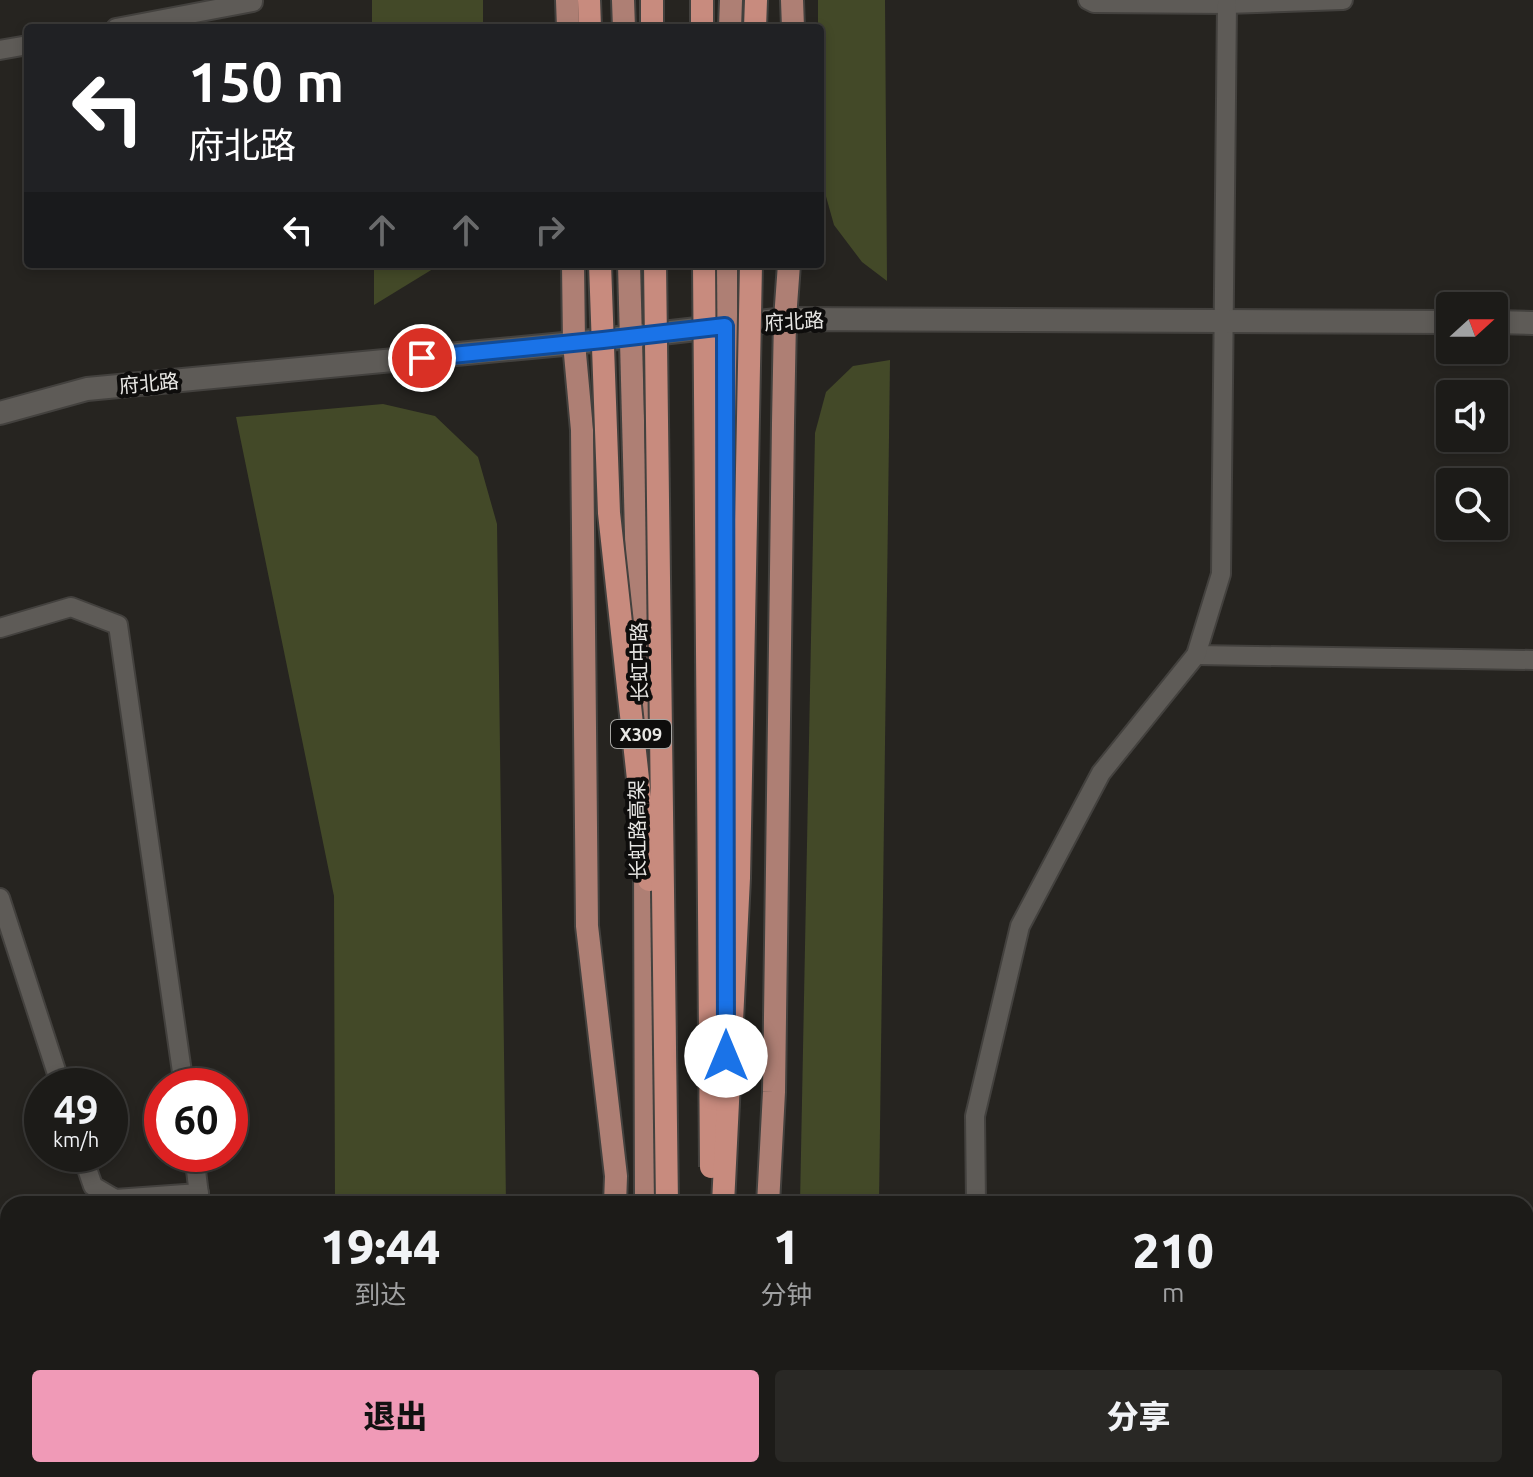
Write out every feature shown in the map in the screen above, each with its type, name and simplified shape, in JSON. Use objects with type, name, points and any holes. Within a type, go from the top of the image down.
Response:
[{"type":"highway","points":[[589,0],[590,24]]},
{"type":"highway","points":[[652,0],[652,24]]},
{"type":"highway","points":[[702,0],[702,24]]},
{"type":"highway","points":[[755,24],[756,0]]},
{"type":"highway","points":[[600,268],[609,513],[664,1012]]},
{"type":"highway","name":"长虹路高架","points":[[655,268],[667,1196]]},
{"type":"highway","points":[[704,268],[712,1196]]},
{"type":"highway","points":[[723,1196],[739,878],[751,268]]},
{"type":"main road","points":[[567,0],[568,24]]},
{"type":"main road","points":[[623,0],[624,24]]},
{"type":"main road","points":[[730,24],[731,0]]},
{"type":"main road","points":[[792,0],[793,24]]},
{"type":"main road","points":[[573,268],[574,343],[582,430],[587,926],[616,1176],[615,1196]]},
{"type":"main road","name":"长虹中路","points":[[629,268],[646,923],[646,1196]]},
{"type":"main road","points":[[726,268],[726,1088],[732,1196]]},
{"type":"main road","points":[[768,1196],[774,1092],[785,319],[789,268]]},
{"type":"street","name":"府北路","points":[[0,413],[87,389],[574,343],[785,319],[1436,322]]},
{"type":"street","points":[[1508,322],[1533,323]]},
{"type":"lane","points":[[137,24],[253,0]]},
{"type":"lane","points":[[1088,0],[1094,3],[1227,4],[1343,0]]},
{"type":"lane","points":[[976,1196],[975,1116],[1020,926],[1101,773],[1196,655],[1221,574],[1227,4]]},
{"type":"lane","points":[[0,50],[24,46]]},
{"type":"lane","points":[[0,628],[71,607],[118,625],[181,1068]]},
{"type":"lane","points":[[1196,655],[1533,660]]},
{"type":"lane","points":[[0,898],[55,1068]]},
{"type":"lane","points":[[88,1172],[93,1186],[110,1196]]},
{"type":"lane","points":[[196,1172],[200,1196]]},
{"type":"green space","points":[[372,0],[483,0],[483,24],[372,24]]},
{"type":"green space","points":[[818,0],[885,0],[887,281],[862,262],[834,225],[824,189],[824,24],[818,24]]},
{"type":"green space","points":[[374,268],[434,268],[374,305]]},
{"type":"green space","points":[[890,360],[879,1196],[800,1196],[815,433],[826,392],[853,366]]},
{"type":"green space","points":[[383,404],[435,416],[478,457],[497,524],[506,1196],[335,1196],[334,896],[236,417]]},
{"type":"route","points":[[422,358],[725,326],[726,1056]]}]
